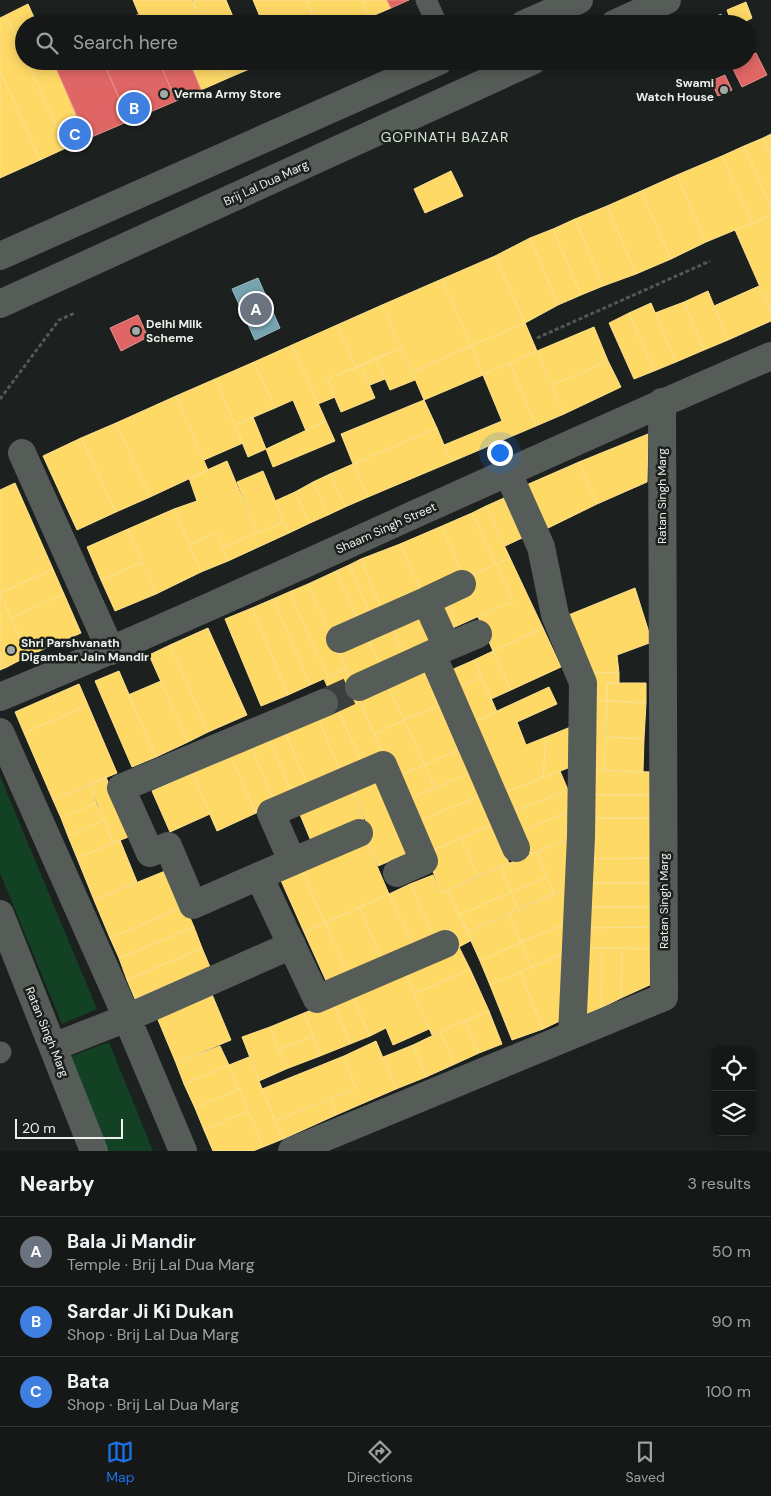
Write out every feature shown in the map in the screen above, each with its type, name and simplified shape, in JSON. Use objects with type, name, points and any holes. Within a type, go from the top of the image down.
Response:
[{"type":"street","points":[[545,15],[579,0]]},
{"type":"street","points":[[634,15],[667,0]]},
{"type":"street","points":[[0,256],[419,70]]},
{"type":"street","name":"Brij Lal Dua Marg","points":[[0,304],[512,70]]},
{"type":"street","name":"Shaam Singh Street","points":[[0,697],[111,651],[662,402],[771,356]]},
{"type":"street","name":"Ratan Singh Marg","points":[[292,1151],[664,997],[662,402]]},
{"type":"street","points":[[22,453],[111,651]]},
{"type":"street","points":[[508,473],[541,547],[555,615],[583,683],[581,836],[572,1035]]},
{"type":"street","points":[[340,638],[462,584]]},
{"type":"street","points":[[426,601],[439,651],[516,848]]},
{"type":"street","points":[[359,686],[478,634]]},
{"type":"street","points":[[324,703],[122,788],[150,854],[168,846],[194,905],[359,833]]},
{"type":"street","points":[[0,732],[184,1151]]},
{"type":"street","points":[[292,861],[270,813],[383,765],[424,861],[397,873]]},
{"type":"street","points":[[258,876],[317,999],[445,944]]},
{"type":"street","name":"Ratan Singh Marg","points":[[0,914],[94,1151]]},
{"type":"street","points":[[53,1047],[127,1018],[292,945]]},
{"type":"lane","points":[[426,0],[433,15]]},
{"type":"path","points":[[537,338],[710,261]]},
{"type":"path","points":[[0,399],[59,320],[75,313]]},
{"type":"green space","points":[[0,776],[97,1009],[62,1024],[0,873]]},
{"type":"green space","points":[[109,1042],[153,1151],[107,1151],[69,1057]]},
{"type":"building: Homes","points":[[133,0],[192,0],[199,15],[139,15]]},
{"type":"building: Homes","points":[[226,0],[232,15],[199,15],[193,1]]},
{"type":"building: Homes","points":[[253,0],[307,0],[313,15],[259,15]]},
{"type":"building: Homes","points":[[307,0],[362,0],[369,15],[313,15]]},
{"type":"building: Homes","points":[[362,0],[387,0],[391,8],[375,15],[369,15]]},
{"type":"building: Homes","points":[[746,2],[751,15],[729,15],[727,10]]},
{"type":"building: Homes","points":[[28,4],[33,15],[15,15],[15,34],[6,15]]},
{"type":"building: Homes","points":[[6,15],[15,34],[15,70],[31,70],[66,148],[40,160],[0,70],[0,18]]},
{"type":"building: Homes","points":[[0,70],[40,160],[0,178]]},
{"type":"building: Homes","points":[[31,70],[57,70],[87,139],[66,148]]},
{"type":"building: Homes","points":[[193,70],[222,70],[226,79],[201,90]]},
{"type":"building: Homes","points":[[222,70],[247,70],[226,79]]},
{"type":"building: Homes","points":[[771,134],[771,156],[763,138]]},
{"type":"building: Homes","points":[[763,138],[771,156],[771,208],[744,146]]},
{"type":"building: Homes","points":[[744,146],[771,208],[771,215],[752,223],[722,156]]},
{"type":"building: Homes","points":[[722,156],[752,223],[706,242],[677,175]]},
{"type":"building: Homes","points":[[451,171],[463,196],[425,213],[414,189]]},
{"type":"building: Homes","points":[[677,175],[706,242],[671,259],[641,191]]},
{"type":"building: Homes","points":[[641,191],[671,259],[636,274],[607,206]]},
{"type":"building: Homes","points":[[607,206],[636,274],[603,286],[575,219]]},
{"type":"building: Homes","points":[[771,215],[771,312],[735,230]]},
{"type":"building: Homes","points":[[575,219],[603,286],[581,295],[553,229]]},
{"type":"building: Homes","points":[[553,229],[581,295],[558,305],[530,238]]},
{"type":"building: Homes","points":[[530,238],[558,305],[525,323],[495,256]]},
{"type":"building: Homes","points":[[495,256],[525,323],[471,346],[442,279]]},
{"type":"building: Homes","points":[[442,279],[471,346],[412,372],[382,305]]},
{"type":"building: Homes","points":[[759,286],[771,312],[771,321],[728,340],[714,306]]},
{"type":"building: Homes","points":[[708,291],[728,340],[704,350],[684,302]]},
{"type":"building: Homes","points":[[684,302],[704,350],[676,362],[655,313]]},
{"type":"building: Homes","points":[[651,303],[676,362],[654,371],[629,313]]},
{"type":"building: Homes","points":[[382,305],[401,348],[356,368],[337,325]]},
{"type":"building: Homes","points":[[629,313],[654,371],[634,379],[609,323]]},
{"type":"building: Homes","points":[[525,323],[537,351],[483,375],[471,346]]},
{"type":"building: Homes","points":[[337,325],[356,368],[327,379],[335,397],[318,404],[292,345]]},
{"type":"building: Homes","points":[[594,327],[608,361],[552,385],[537,351]]},
{"type":"building: Homes","points":[[292,345],[326,421],[306,431],[293,400],[275,408],[254,362]]},
{"type":"building: Homes","points":[[471,346],[483,375],[424,400],[412,372]]},
{"type":"building: Homes","points":[[401,348],[415,380],[390,390],[376,358]]},
{"type":"building: Homes","points":[[537,351],[564,414],[536,426],[510,363]]},
{"type":"building: Homes","points":[[376,358],[385,379],[370,385],[361,365]]},
{"type":"building: Homes","points":[[608,361],[621,387],[564,414],[552,385]]},
{"type":"building: Homes","points":[[254,362],[275,408],[235,425],[215,379]]},
{"type":"building: Homes","points":[[510,363],[536,426],[451,462],[444,445],[502,421],[483,375]]},
{"type":"building: Homes","points":[[361,365],[375,398],[341,412],[327,379]]},
{"type":"building: Homes","points":[[215,379],[243,443],[204,460],[176,396]]},
{"type":"building: Homes","points":[[176,396],[208,470],[150,497],[116,423]]},
{"type":"building: Homes","points":[[424,400],[437,428],[353,464],[341,434]]},
{"type":"building: Homes","points":[[253,417],[266,449],[248,457],[235,425]]},
{"type":"building: Homes","points":[[326,421],[335,441],[273,467],[266,449]]},
{"type":"building: Homes","points":[[116,423],[150,497],[116,512],[81,438]]},
{"type":"building: Homes","points":[[437,428],[451,462],[368,497],[353,464]]},
{"type":"building: Homes","points":[[648,434],[647,482],[597,504],[579,462]]},
{"type":"building: Homes","points":[[81,438],[116,512],[77,530],[43,456]]},
{"type":"building: Homes","points":[[227,461],[257,533],[222,547],[216,533],[189,545],[174,509],[197,501],[189,478]]},
{"type":"building: Homes","points":[[579,462],[597,504],[544,530],[524,486]]},
{"type":"building: Homes","points":[[353,464],[368,497],[345,507],[330,474]]},
{"type":"building: Homes","points":[[263,471],[284,522],[257,533],[237,482]]},
{"type":"building: Homes","points":[[330,474],[345,507],[328,515],[313,482]]},
{"type":"building: Homes","points":[[313,482],[328,515],[310,523],[295,492]]},
{"type":"building: Homes","points":[[15,483],[53,569],[0,593],[0,490]]},
{"type":"building: Homes","points":[[295,492],[310,523],[289,533],[275,501]]},
{"type":"building: Homes","points":[[504,498],[522,538],[505,546],[486,506]]},
{"type":"building: Homes","points":[[486,506],[510,558],[496,564],[472,513]]},
{"type":"building: Homes","points":[[174,509],[201,572],[156,594],[128,529]]},
{"type":"building: Homes","points":[[472,513],[496,564],[464,579],[442,526]]},
{"type":"building: Homes","points":[[284,522],[289,533],[228,561],[222,547]]},
{"type":"building: Homes","points":[[442,526],[464,579],[424,597],[400,544]]},
{"type":"building: Homes","points":[[128,529],[142,562],[101,580],[87,547]]},
{"type":"building: Homes","points":[[216,533],[228,561],[201,572],[189,545]]},
{"type":"building: Homes","points":[[400,544],[424,597],[383,613],[361,559]]},
{"type":"building: Homes","points":[[510,558],[543,628],[493,651],[478,617],[513,601],[496,564]]},
{"type":"building: Homes","points":[[361,559],[383,613],[372,618],[349,565]]},
{"type":"building: Homes","points":[[142,562],[156,594],[115,611],[101,580]]},
{"type":"building: Homes","points":[[496,564],[513,601],[457,626],[448,605],[472,595],[464,579]]},
{"type":"building: Homes","points":[[349,565],[372,618],[360,624],[336,571]]},
{"type":"building: Homes","points":[[53,569],[64,594],[11,618],[0,593]]},
{"type":"building: Homes","points":[[336,571],[360,624],[332,637],[308,584]]},
{"type":"building: Homes","points":[[308,584],[346,669],[328,677],[289,592]]},
{"type":"building: Homes","points":[[635,588],[652,642],[617,655],[619,673],[589,672],[566,616]]},
{"type":"building: Homes","points":[[289,592],[328,677],[310,685],[273,599]]},
{"type":"building: Homes","points":[[0,593],[28,656],[7,667],[0,652]]},
{"type":"building: Homes","points":[[64,594],[81,633],[28,656],[11,618]]},
{"type":"building: Homes","points":[[273,599],[310,685],[288,695],[252,608]]},
{"type":"building: Homes","points":[[448,605],[457,626],[444,632],[435,610]]},
{"type":"building: Homes","points":[[252,608],[288,695],[261,706],[225,619]]},
{"type":"building: Homes","points":[[421,608],[438,645],[406,659],[390,622]]},
{"type":"building: Homes","points":[[390,622],[406,659],[382,670],[365,633]]},
{"type":"building: Homes","points":[[208,628],[247,715],[208,732],[170,645]]},
{"type":"building: Homes","points":[[543,628],[561,667],[511,690],[493,651]]},
{"type":"building: Homes","points":[[365,633],[382,670],[353,684],[336,646]]},
{"type":"building: Homes","points":[[170,645],[208,732],[188,742],[149,655]]},
{"type":"building: Homes","points":[[493,651],[511,690],[491,699],[474,660]]},
{"type":"building: Homes","points":[[0,652],[7,667],[0,670]]},
{"type":"building: Homes","points":[[474,660],[482,677],[456,688],[449,671]]},
{"type":"building: Homes","points":[[420,662],[439,705],[404,720],[385,679]]},
{"type":"building: Homes","points":[[346,669],[385,759],[364,768],[324,679]]},
{"type":"building: Homes","points":[[119,671],[156,757],[132,767],[95,681]]},
{"type":"building: Homes","points":[[589,672],[619,673],[619,683],[607,683],[607,701],[588,700]]},
{"type":"building: Homes","points":[[482,677],[497,712],[471,723],[456,688]]},
{"type":"building: Homes","points":[[385,679],[404,720],[374,734],[356,692]]},
{"type":"building: Homes","points":[[161,681],[188,742],[156,757],[128,695]]},
{"type":"building: Homes","points":[[607,683],[646,683],[646,703],[607,701]]},
{"type":"building: Homes","points":[[79,684],[88,705],[24,733],[15,712]]},
{"type":"building: Homes","points":[[549,687],[557,704],[517,722],[526,745],[546,737],[543,778],[504,793],[471,723]]},
{"type":"building: Homes","points":[[588,700],[607,701],[604,770],[585,770]]},
{"type":"building: Homes","points":[[607,701],[646,703],[644,739],[606,737]]},
{"type":"building: Homes","points":[[88,705],[117,773],[53,800],[24,733]]},
{"type":"building: Homes","points":[[439,705],[458,750],[425,765],[404,720]]},
{"type":"building: Homes","points":[[338,709],[364,768],[343,778],[318,718]]},
{"type":"building: Homes","points":[[318,718],[343,778],[310,791],[285,732]]},
{"type":"building: Homes","points":[[404,720],[425,765],[394,778],[374,734]]},
{"type":"building: Homes","points":[[573,726],[573,766],[543,778],[546,737]]},
{"type":"building: Homes","points":[[285,732],[310,791],[294,798],[269,739]]},
{"type":"building: Homes","points":[[606,737],[644,739],[643,772],[604,770]]},
{"type":"building: Homes","points":[[269,739],[294,798],[276,806],[251,746]]},
{"type":"building: Homes","points":[[251,746],[276,806],[256,813],[231,757]]},
{"type":"building: Homes","points":[[458,750],[470,773],[435,788],[425,765]]},
{"type":"building: Homes","points":[[231,757],[256,813],[217,831],[192,773]]},
{"type":"building: Homes","points":[[425,765],[435,788],[405,801],[394,778]]},
{"type":"building: Homes","points":[[381,770],[416,850],[378,866],[365,838],[372,835],[349,783]]},
{"type":"building: Homes","points":[[585,770],[653,772],[653,795],[584,795]]},
{"type":"building: Homes","points":[[560,771],[568,790],[511,813],[504,793]]},
{"type":"building: Homes","points":[[192,773],[210,814],[170,832],[152,791]]},
{"type":"building: Homes","points":[[470,773],[480,796],[414,823],[405,801]]},
{"type":"building: Homes","points":[[106,777],[131,836],[113,843],[90,785]]},
{"type":"building: Homes","points":[[349,783],[364,819],[311,841],[296,805]]},
{"type":"building: Homes","points":[[90,785],[96,803],[61,818],[53,800]]},
{"type":"building: Homes","points":[[568,790],[568,812],[520,832],[511,813]]},
{"type":"building: Homes","points":[[584,795],[653,795],[653,818],[584,818]]},
{"type":"building: Homes","points":[[480,796],[492,825],[426,853],[414,823]]},
{"type":"building: Homes","points":[[96,803],[104,820],[68,836],[61,818]]},
{"type":"building: Homes","points":[[568,812],[577,835],[530,855],[520,832]]},
{"type":"building: Homes","points":[[584,818],[653,818],[652,858],[583,859]]},
{"type":"building: Homes","points":[[104,820],[113,843],[77,858],[68,836]]},
{"type":"building: Homes","points":[[492,825],[509,863],[478,876],[461,838]]},
{"type":"building: Homes","points":[[365,838],[389,894],[325,923],[300,867]]},
{"type":"building: Homes","points":[[461,838],[478,876],[441,893],[426,853]]},
{"type":"building: Homes","points":[[572,838],[571,887],[554,894],[536,852]]},
{"type":"building: Homes","points":[[120,840],[137,882],[94,900],[77,858]]},
{"type":"building: Homes","points":[[536,852],[547,877],[511,892],[500,867]]},
{"type":"building: Homes","points":[[652,858],[653,883],[584,883],[583,859]]},
{"type":"building: Homes","points":[[300,867],[325,923],[304,932],[279,876]]},
{"type":"building: Homes","points":[[500,867],[511,892],[459,915],[448,890]]},
{"type":"building: Homes","points":[[170,869],[185,906],[110,938],[94,900]]},
{"type":"building: Homes","points":[[433,875],[441,893],[448,890],[472,940],[459,947],[449,930],[434,937],[410,884]]},
{"type":"building: Homes","points":[[547,877],[554,894],[518,909],[511,892]]},
{"type":"building: Homes","points":[[584,883],[653,883],[652,907],[583,907]]},
{"type":"building: Homes","points":[[410,884],[434,937],[414,946],[389,894]]},
{"type":"building: Homes","points":[[571,887],[568,923],[521,942],[508,914]]},
{"type":"building: Homes","points":[[511,892],[518,909],[467,932],[459,915]]},
{"type":"building: Homes","points":[[389,894],[414,946],[383,962],[359,907]]},
{"type":"building: Homes","points":[[185,906],[194,927],[119,958],[110,938]]},
{"type":"building: Homes","points":[[359,907],[383,962],[349,976],[325,923]]},
{"type":"building: Homes","points":[[583,907],[652,907],[652,927],[584,928]]},
{"type":"building: Homes","points":[[508,914],[521,942],[480,961],[467,932]]},
{"type":"building: Homes","points":[[325,923],[349,976],[328,985],[304,932]]},
{"type":"building: Homes","points":[[568,923],[567,952],[532,967],[521,942]]},
{"type":"building: Homes","points":[[194,927],[202,948],[127,980],[119,958]]},
{"type":"building: Homes","points":[[652,927],[653,949],[584,948],[584,928]]},
{"type":"building: Homes","points":[[521,942],[532,967],[490,985],[480,961]]},
{"type":"building: Homes","points":[[459,947],[470,969],[414,994],[404,971]]},
{"type":"building: Homes","points":[[202,948],[210,967],[135,999],[127,980]]},
{"type":"building: Homes","points":[[584,948],[602,948],[601,1008],[582,1018]]},
{"type":"building: Homes","points":[[602,948],[622,948],[621,998],[601,1008]]},
{"type":"building: Homes","points":[[622,948],[653,949],[654,983],[621,998]]},
{"type":"building: Homes","points":[[567,952],[566,1018],[543,1029],[520,972]]},
{"type":"building: Homes","points":[[470,969],[489,1011],[432,1035],[414,994]]},
{"type":"building: Homes","points":[[404,971],[429,1029],[393,1045],[386,1028],[370,1036],[351,994]]},
{"type":"building: Homes","points":[[520,972],[543,1029],[512,1040],[490,985]]},
{"type":"building: Homes","points":[[211,992],[231,1040],[176,1063],[156,1015]]},
{"type":"building: Homes","points":[[351,994],[370,1036],[350,1044],[333,1001]]},
{"type":"building: Homes","points":[[333,1001],[350,1044],[320,1056],[304,1013]]},
{"type":"building: Homes","points":[[489,1011],[502,1044],[479,1053],[464,1021]]},
{"type":"building: Homes","points":[[304,1013],[313,1036],[279,1050],[270,1027]]},
{"type":"building: Homes","points":[[464,1021],[479,1053],[455,1064],[440,1032]]},
{"type":"building: Homes","points":[[270,1027],[286,1069],[259,1081],[242,1037]]},
{"type":"building: Homes","points":[[440,1032],[455,1064],[426,1077],[413,1045]]},
{"type":"building: Homes","points":[[313,1036],[320,1056],[286,1069],[279,1050]]},
{"type":"building: Homes","points":[[376,1041],[396,1089],[336,1115],[330,1099],[356,1088],[344,1056]]},
{"type":"building: Homes","points":[[413,1045],[426,1077],[396,1089],[383,1057]]},
{"type":"building: Homes","points":[[220,1046],[229,1065],[184,1084],[176,1063]]},
{"type":"building: Homes","points":[[344,1056],[356,1088],[275,1121],[262,1089]]},
{"type":"building: Homes","points":[[249,1057],[283,1139],[263,1147],[229,1065]]},
{"type":"building: Homes","points":[[229,1065],[239,1089],[195,1108],[184,1084]]},
{"type":"building: Homes","points":[[239,1089],[248,1111],[204,1130],[195,1108]]},
{"type":"building: Homes","points":[[330,1099],[336,1115],[283,1139],[275,1121]]},
{"type":"building: Homes","points":[[248,1111],[263,1147],[253,1151],[213,1151],[204,1130]]},
{"type":"building: Shops","points":[[387,0],[409,0],[391,8]]},
{"type":"building: Shops","points":[[756,53],[767,75],[742,87],[734,70],[756,70]]},
{"type":"building: Shops","points":[[57,70],[107,70],[129,121],[87,139]]},
{"type":"building: Shops","points":[[107,70],[163,70],[176,101],[129,121]]},
{"type":"building: Shops","points":[[163,70],[193,70],[201,90],[176,101]]},
{"type":"building: Shops","points":[[725,75],[732,90],[718,96],[711,81]]},
{"type":"building: Shops","points":[[138,315],[148,337],[121,351],[110,328]]},
{"type":"building: Public","points":[[258,278],[280,328],[255,340],[232,289]]},
{"type":"tunnel","points":[[324,703],[359,687]]},
{"type":"place","name":"Swami Watch House","points":[[724,90]]},
{"type":"place","name":"Verma Army Store","points":[[164,94]]},
{"type":"place","name":"Sardar Ji Ki Dukan","points":[[134,108]]},
{"type":"place","name":"Bata","points":[[75,134]]},
{"type":"place","name":"Bala Ji Mandir","points":[[256,309]]},
{"type":"place","name":"Delhi Milk Scheme","points":[[136,331]]},
{"type":"place","name":"Shri Parshvanath Digambar Jain Mandir","points":[[11,650]]},
{"type":"district","name":"GOPINATH BAZAR","points":[[445,137]]}]
